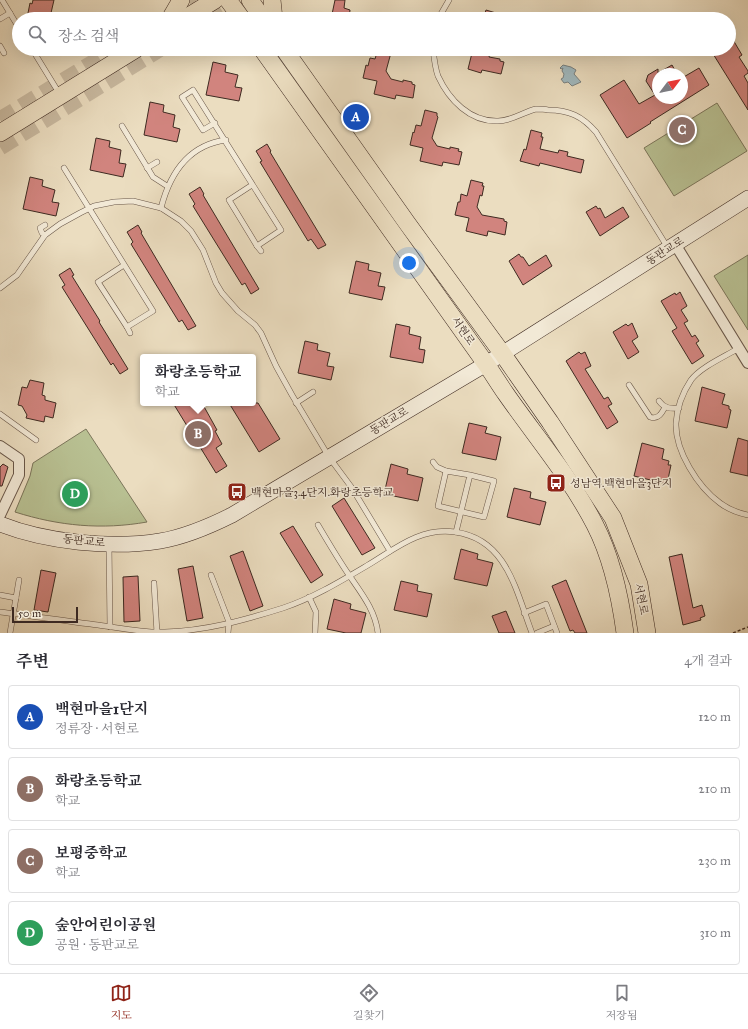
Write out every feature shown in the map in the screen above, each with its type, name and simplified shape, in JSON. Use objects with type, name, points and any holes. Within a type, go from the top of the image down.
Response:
[{"type":"main road","points":[[174,12],[181,0]]},
{"type":"main road","points":[[195,12],[215,0]]},
{"type":"main road","points":[[228,0],[237,12]]},
{"type":"main road","points":[[250,0],[258,12]]},
{"type":"main road","points":[[272,0],[273,12]]},
{"type":"main road","points":[[0,133],[124,56]]},
{"type":"main road","name":"서현로","points":[[267,56],[543,444],[594,524],[612,571],[623,617],[625,633]]},
{"type":"main road","name":"서현로","points":[[289,56],[402,217],[502,353],[550,422],[613,518],[639,584],[647,633]]},
{"type":"main road","name":"동판교로","points":[[0,524],[42,536],[84,542],[137,544],[161,541],[213,524],[232,515],[486,364],[748,198]]},
{"type":"street","points":[[672,246],[748,363]]},
{"type":"street","points":[[0,446],[19,459],[19,475],[0,514]]},
{"type":"lane","points":[[2,0],[12,16]]},
{"type":"lane","points":[[442,12],[449,0]]},
{"type":"lane","points":[[0,19],[10,13]]},
{"type":"lane","points":[[0,46],[4,53]]},
{"type":"lane","points":[[36,56],[60,95]]},
{"type":"lane","points":[[434,56],[438,75],[447,92],[457,104],[471,114],[484,119],[498,121],[537,109],[566,111],[578,116],[588,123],[596,132],[672,246]]},
{"type":"lane","points":[[215,123],[203,130],[182,97],[193,90],[215,123],[226,140],[252,185],[281,230],[257,246]]},
{"type":"lane","points":[[122,126],[153,177],[167,186]]},
{"type":"lane","points":[[161,208],[167,186],[181,165],[190,156],[213,142],[226,140]]},
{"type":"lane","points":[[148,168],[156,162]]},
{"type":"lane","points":[[64,168],[153,311],[127,327]]},
{"type":"lane","points":[[252,185],[229,200],[260,251]]},
{"type":"lane","points":[[0,288],[18,275],[45,235],[60,224],[89,209],[114,202],[133,201],[161,208],[191,231],[204,250],[219,288],[238,311],[255,325],[261,333],[276,366],[296,403],[329,457],[352,488],[390,551]]},
{"type":"lane","points":[[44,225],[40,228],[45,235]]},
{"type":"lane","points":[[124,265],[98,282],[130,333]]},
{"type":"lane","points":[[739,348],[696,374],[687,388],[679,408],[676,423],[677,434],[684,457],[708,493],[720,504],[730,509],[748,514]]},
{"type":"lane","points":[[629,385],[650,417],[656,417],[665,407]]},
{"type":"lane","points":[[296,403],[313,392]]},
{"type":"lane","points":[[659,401],[665,407],[673,409],[679,408]]},
{"type":"lane","points":[[0,414],[36,440]]},
{"type":"lane","points":[[433,462],[437,467],[446,471],[494,481],[484,517],[438,506],[446,471]]},
{"type":"lane","points":[[456,532],[470,475]]},
{"type":"lane","points":[[318,525],[369,604],[376,621],[378,633]]},
{"type":"lane","points":[[0,612],[157,632],[193,630],[284,607],[309,597],[350,576],[405,542],[428,533],[447,531],[456,532],[481,541],[494,551],[502,560],[509,570],[532,633]]},
{"type":"lane","points":[[109,544],[110,627]]},
{"type":"lane","points":[[211,575],[229,622],[228,633]]},
{"type":"lane","points":[[10,633],[19,580]]},
{"type":"lane","points":[[154,583],[157,632]]},
{"type":"lane","points":[[0,595],[16,598]]},
{"type":"lane","points":[[309,597],[316,612],[314,633]]},
{"type":"lane","points":[[524,613],[546,604],[557,633]]},
{"type":"lane","points":[[537,633],[554,626]]},
{"type":"path","points":[[733,633],[748,627]]},
{"type":"green space","points":[[717,103],[747,151],[674,196],[644,148]]},
{"type":"green space","points":[[748,255],[748,330],[714,276]]},
{"type":"green space","points":[[86,429],[147,522],[114,526],[81,525],[48,521],[15,512],[30,476],[33,463]]},
{"type":"water","points":[[563,65],[576,70],[574,74],[581,82],[572,86],[568,82],[564,83],[561,79],[563,78],[564,74],[562,71],[563,68],[560,68]]},
{"type":"building","points":[[33,0],[54,0],[51,12],[28,12],[30,3],[32,4]]},
{"type":"building","points":[[335,0],[345,0],[344,8],[350,10],[350,12],[332,12]]},
{"type":"building","points":[[736,45],[742,55],[739,57],[748,71],[748,73],[744,76],[748,83],[748,110],[714,56],[736,56]]},
{"type":"building","points":[[376,56],[390,56],[386,71],[391,79],[403,82],[403,80],[412,82],[412,84],[415,85],[413,98],[396,95],[395,99],[374,94],[377,81],[363,78],[366,65],[368,66],[370,58],[375,59]]},
{"type":"building","points":[[471,56],[489,56],[500,59],[500,61],[504,62],[501,74],[482,70],[481,73],[468,69]]},
{"type":"building","points":[[213,62],[226,65],[225,72],[238,75],[235,87],[242,88],[239,101],[206,95]]},
{"type":"building","points":[[672,65],[674,68],[667,68]]},
{"type":"building","points":[[699,68],[709,85],[688,98],[688,74]]},
{"type":"building","points":[[652,73],[652,90],[646,81],[648,75]]},
{"type":"building","points":[[624,80],[639,104],[652,97],[652,104],[679,104],[627,138],[600,95]]},
{"type":"building","points":[[150,102],[164,105],[163,112],[175,115],[173,127],[180,129],[177,142],[144,135]]},
{"type":"building","points":[[425,110],[437,113],[438,117],[432,138],[437,146],[450,149],[450,147],[459,149],[458,151],[462,152],[459,165],[443,162],[442,166],[420,161],[423,148],[410,145],[416,125],[421,126]]},
{"type":"building","points":[[531,130],[542,133],[541,137],[543,137],[540,149],[558,153],[559,150],[568,152],[567,156],[584,160],[581,173],[540,163],[539,166],[520,161],[524,149],[526,150]]},
{"type":"building","points":[[96,138],[110,141],[109,147],[121,150],[119,163],[126,164],[123,177],[90,170]]},
{"type":"building","points":[[267,144],[271,151],[270,152],[326,245],[318,249],[311,239],[308,241],[260,162],[262,161],[256,151]]},
{"type":"building","points":[[30,177],[43,180],[42,186],[55,190],[52,202],[59,203],[56,216],[23,209]]},
{"type":"building","points":[[471,180],[483,183],[482,186],[484,186],[482,196],[480,195],[477,207],[482,215],[504,219],[504,221],[507,222],[505,235],[488,231],[487,236],[466,231],[469,218],[455,215],[458,202],[460,202],[461,194],[467,196]]},
{"type":"building","points":[[200,187],[204,194],[203,195],[259,289],[251,294],[245,283],[242,285],[193,206],[195,204],[189,194]]},
{"type":"building","points":[[596,206],[598,209],[600,208],[605,218],[623,207],[629,217],[600,236],[586,212]]},
{"type":"building","points":[[138,225],[142,232],[141,233],[196,326],[188,330],[182,320],[179,322],[131,244],[133,242],[127,232]]},
{"type":"building","points":[[519,254],[529,266],[546,255],[552,266],[523,285],[509,261]]},
{"type":"building","points":[[356,261],[369,264],[368,270],[381,273],[378,286],[385,287],[382,300],[349,293]]},
{"type":"building","points":[[70,268],[74,275],[72,276],[128,369],[120,374],[113,363],[111,365],[62,287],[65,285],[59,275]]},
{"type":"building","points":[[680,292],[687,306],[681,310],[688,321],[684,323],[692,337],[695,335],[699,341],[696,343],[704,356],[692,364],[672,331],[677,328],[661,301],[675,293],[676,295]]},
{"type":"building","points":[[632,323],[638,337],[632,341],[639,352],[628,359],[613,332],[626,324],[628,326]]},
{"type":"building","points":[[396,324],[410,327],[409,334],[421,337],[419,349],[425,350],[423,363],[390,357]]},
{"type":"building","points":[[305,341],[318,344],[317,350],[330,353],[327,366],[334,367],[331,380],[298,373]]},
{"type":"building","points":[[579,352],[581,354],[585,352],[591,366],[585,369],[604,399],[608,397],[612,404],[608,406],[618,422],[607,429],[566,361]]},
{"type":"building","points":[[30,380],[44,383],[42,395],[45,396],[45,400],[56,403],[53,418],[45,416],[44,422],[26,418],[27,415],[22,406],[18,405],[22,387],[27,388]]},
{"type":"building","points":[[702,387],[725,394],[722,404],[729,406],[729,409],[731,410],[727,428],[695,421]]},
{"type":"building","points":[[256,403],[258,403],[280,439],[259,452],[231,406],[256,406]]},
{"type":"building","points":[[175,406],[204,406],[217,430],[215,431],[222,444],[216,448],[227,466],[216,473]]},
{"type":"building","points":[[469,423],[487,427],[485,433],[501,437],[496,460],[462,453]]},
{"type":"building","points":[[738,438],[748,441],[748,476],[730,472]]},
{"type":"building","points":[[642,443],[664,449],[662,459],[669,461],[668,465],[671,465],[667,484],[634,476]]},
{"type":"building","points":[[3,464],[8,467],[2,486],[0,486],[0,467]]},
{"type":"building","points":[[391,464],[408,469],[407,474],[423,478],[418,501],[384,494]]},
{"type":"building","points":[[514,488],[531,492],[530,498],[546,502],[540,525],[507,517]]},
{"type":"building","points":[[344,498],[375,548],[362,555],[332,506]]},
{"type":"building","points":[[293,526],[323,575],[311,583],[280,533]]},
{"type":"building","points":[[461,549],[478,554],[477,559],[493,563],[487,586],[454,579]]},
{"type":"building","points":[[243,551],[263,606],[250,611],[230,556]]},
{"type":"building","points":[[682,554],[693,608],[702,605],[705,616],[700,618],[701,620],[683,625],[669,557]]},
{"type":"building","points":[[193,566],[203,618],[187,621],[178,569]]},
{"type":"building","points":[[41,570],[56,573],[48,612],[34,610]]},
{"type":"building","points":[[138,576],[140,621],[124,622],[123,577]]},
{"type":"building","points":[[566,580],[587,633],[575,633],[573,630],[570,631],[552,586]]},
{"type":"building","points":[[401,581],[418,585],[417,591],[432,594],[427,617],[394,610]]},
{"type":"building","points":[[334,599],[351,604],[350,609],[366,613],[361,633],[346,633],[327,629]]},
{"type":"building","points":[[506,611],[515,633],[499,633],[492,616]]},
{"type":"tunnel","points":[[177,12],[196,0]]},
{"type":"tunnel","points":[[218,12],[237,0]]},
{"type":"tunnel","points":[[0,120],[105,56]]},
{"type":"tunnel","points":[[0,147],[148,56]]},
{"type":"place","name":"백현마을1단지","points":[[356,117]]},
{"type":"place","name":"보평중학교","points":[[682,130]]},
{"type":"place","name":"화랑초등학교","points":[[198,434]]},
{"type":"place","name":"성남역.백현마을3단지","points":[[556,483]]},
{"type":"place","name":"백현마을3.4단지.화랑초등학교","points":[[237,492]]},
{"type":"place","name":"숲안어린이공원","points":[[75,494]]}]
